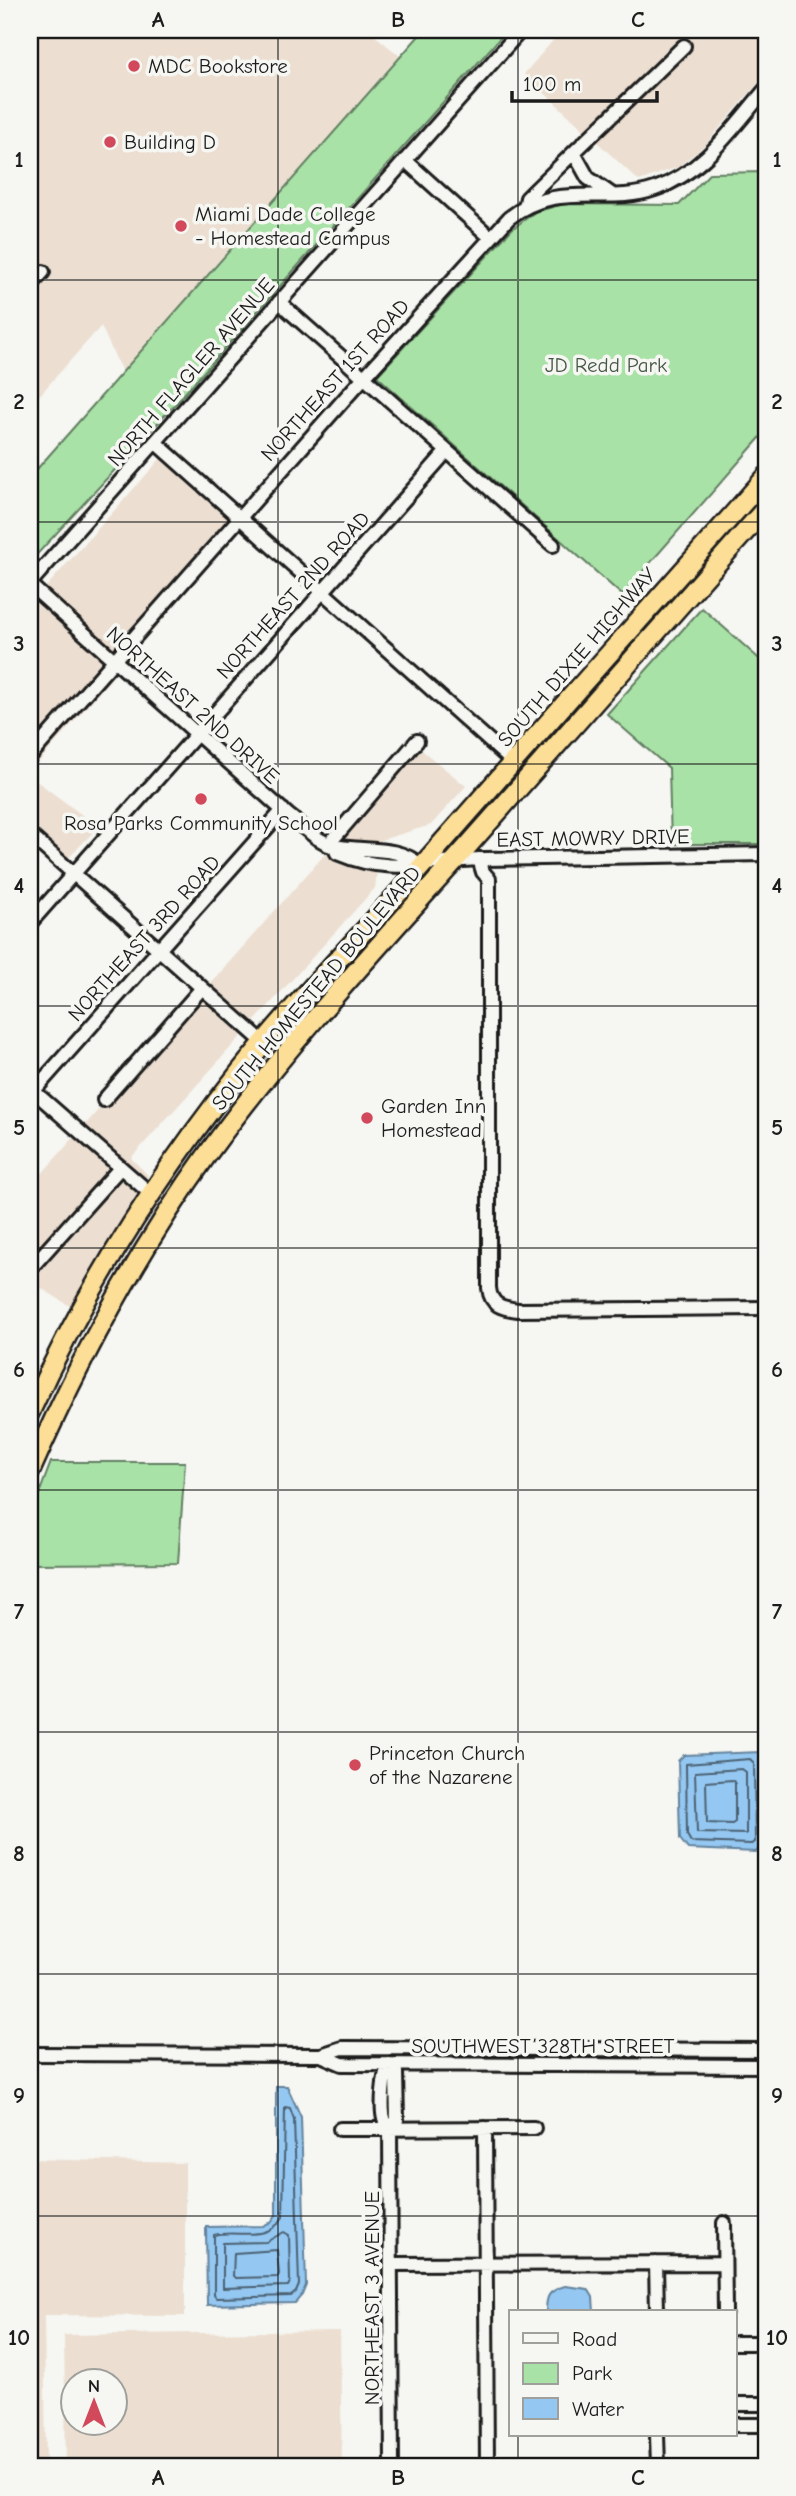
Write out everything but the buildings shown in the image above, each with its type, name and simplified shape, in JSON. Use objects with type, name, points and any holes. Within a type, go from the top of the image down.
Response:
[{"type":"highway","name":"SOUTH DIXIE HIGHWAY","points":[[421,866],[766,477]]},
{"type":"highway","name":"SOUTH DIXIE HIGHWAY","points":[[453,862],[766,509]]},
{"type":"highway","name":"SOUTH HOMESTEAD BOULEVARD","points":[[30,1469],[77,1368],[176,1200],[243,1106],[282,1058],[453,862]]},
{"type":"highway","name":"SOUTH HOMESTEAD BOULEVARD","points":[[30,1412],[73,1324],[150,1194],[264,1042],[421,866]]},
{"type":"highway","points":[[176,1200],[173,1193],[174,1184],[221,1119],[222,1095]]},
{"type":"highway","points":[[114,1302],[115,1278],[153,1214],[155,1206],[150,1194]]},
{"type":"street","name":"NORTH FLAGLER AVENUE","points":[[30,584],[521,30]]},
{"type":"street","name":"NORTHEAST 1ST ROAD","points":[[30,756],[489,237],[525,207],[527,198],[684,46]]},
{"type":"street","points":[[525,207],[558,196],[636,193],[656,189],[689,172],[709,154],[766,89]]},
{"type":"street","points":[[573,153],[588,178],[611,194]]},
{"type":"street","points":[[405,160],[489,237]]},
{"type":"street","points":[[30,286],[43,271]]},
{"type":"street","points":[[279,302],[553,545]]},
{"type":"street","points":[[155,442],[514,763]]},
{"type":"street","name":"NORTHEAST 2ND ROAD","points":[[30,923],[321,590],[447,451]]},
{"type":"street","name":"NORTHEAST 2ND DRIVE","points":[[30,584],[283,810],[331,847]]},
{"type":"street","points":[[417,741],[339,831],[331,847],[397,853],[412,857],[421,866]]},
{"type":"street","name":"NORTHEAST 3RD ROAD","points":[[31,1092],[283,810]]},
{"type":"street","points":[[30,835],[264,1042]]},
{"type":"street","name":"EAST MOWRY DRIVE","points":[[421,866],[480,859],[766,854]]},
{"type":"street","points":[[480,859],[483,872],[489,879]]},
{"type":"street","points":[[502,859],[489,879],[488,1288],[491,1298],[499,1306],[519,1310],[766,1308]]},
{"type":"street","points":[[104,1100],[202,988]]},
{"type":"street","points":[[31,1092],[150,1194]]},
{"type":"street","points":[[30,1269],[120,1168]]},
{"type":"street","name":"SOUTHWEST 328TH STREET","points":[[321,2056],[342,2048],[766,2050]]},
{"type":"street","name":"SOUTHWEST 328TH STREET","points":[[30,2054],[321,2056],[342,2064],[766,2066]]},
{"type":"street","name":"NORTHEAST 3 AVENUE","points":[[389,2064],[396,2072],[390,2107],[397,2120],[390,2129],[392,2466]]},
{"type":"street","points":[[485,2128],[487,2466]]},
{"type":"street","points":[[340,2129],[534,2128]]},
{"type":"street","points":[[724,2223],[724,2310]]},
{"type":"street","points":[[656,2263],[656,2310]]},
{"type":"street","points":[[391,2264],[724,2263]]},
{"type":"street","points":[[736,2343],[766,2343]]},
{"type":"street","points":[[736,2404],[766,2404]]},
{"type":"street","points":[[736,2425],[766,2426]]},
{"type":"street","points":[[657,2436],[658,2466]]},
{"type":"shaded area","name":"Miami Dade College - Homestead Campus","points":[[30,30],[368,30],[400,56],[424,30],[166,413],[122,372],[101,326],[30,406],[30,292],[37,284],[30,277]]},
{"type":"shaded area","points":[[562,30],[766,30],[766,74],[704,146],[678,167],[639,181],[524,74]]},
{"type":"shaded area","points":[[162,457],[241,529],[30,772],[30,605]]},
{"type":"shaded area","points":[[419,748],[466,786],[431,825],[381,840],[375,888],[131,1158],[148,1175],[73,1308],[30,1281],[30,1187]]},
{"type":"shaded area","points":[[30,776],[98,827],[57,870],[30,845]]},
{"type":"shaded area","points":[[30,2159],[185,2163],[185,2316],[44,2315],[46,2466],[30,2466]]},
{"type":"shaded area","points":[[340,2331],[342,2466],[66,2466],[66,2436],[130,2436],[130,2366],[64,2366],[64,2335]]},
{"type":"green space","points":[[424,30],[507,30],[178,401],[30,562],[30,477]]},
{"type":"green space","name":"JD Redd Park","points":[[766,172],[766,431],[622,595],[377,376],[512,229],[535,212],[563,204],[679,205],[710,173]]},
{"type":"green space","points":[[702,608],[766,665],[766,844],[671,844],[669,768],[607,714]]},
{"type":"green space","points":[[51,1462],[185,1462],[178,1563],[30,1564],[30,1518]]},
{"type":"water","points":[[761,1752],[762,1844],[756,1852],[688,1849],[680,1839],[678,1761],[684,1755]]},
{"type":"water","points":[[276,2086],[287,2086],[301,2117],[306,2285],[295,2303],[207,2305],[206,2227],[263,2226],[271,2222],[276,2215]]},
{"type":"water","points":[[565,2286],[588,2289],[593,2297],[594,2310],[546,2310],[549,2295]]},
{"type":"place","name":"MDC Bookstore","points":[[134,66]]},
{"type":"place","name":"Building D","points":[[110,142]]},
{"type":"place","name":"Miami Dade College - Homestead Campus","points":[[181,226]]},
{"type":"place","name":"Rosa Parks Community School","points":[[201,799]]},
{"type":"place","name":"Garden Inn Homestead","points":[[367,1118]]},
{"type":"place","name":"Princeton Church of the Nazarene","points":[[355,1765]]}]
